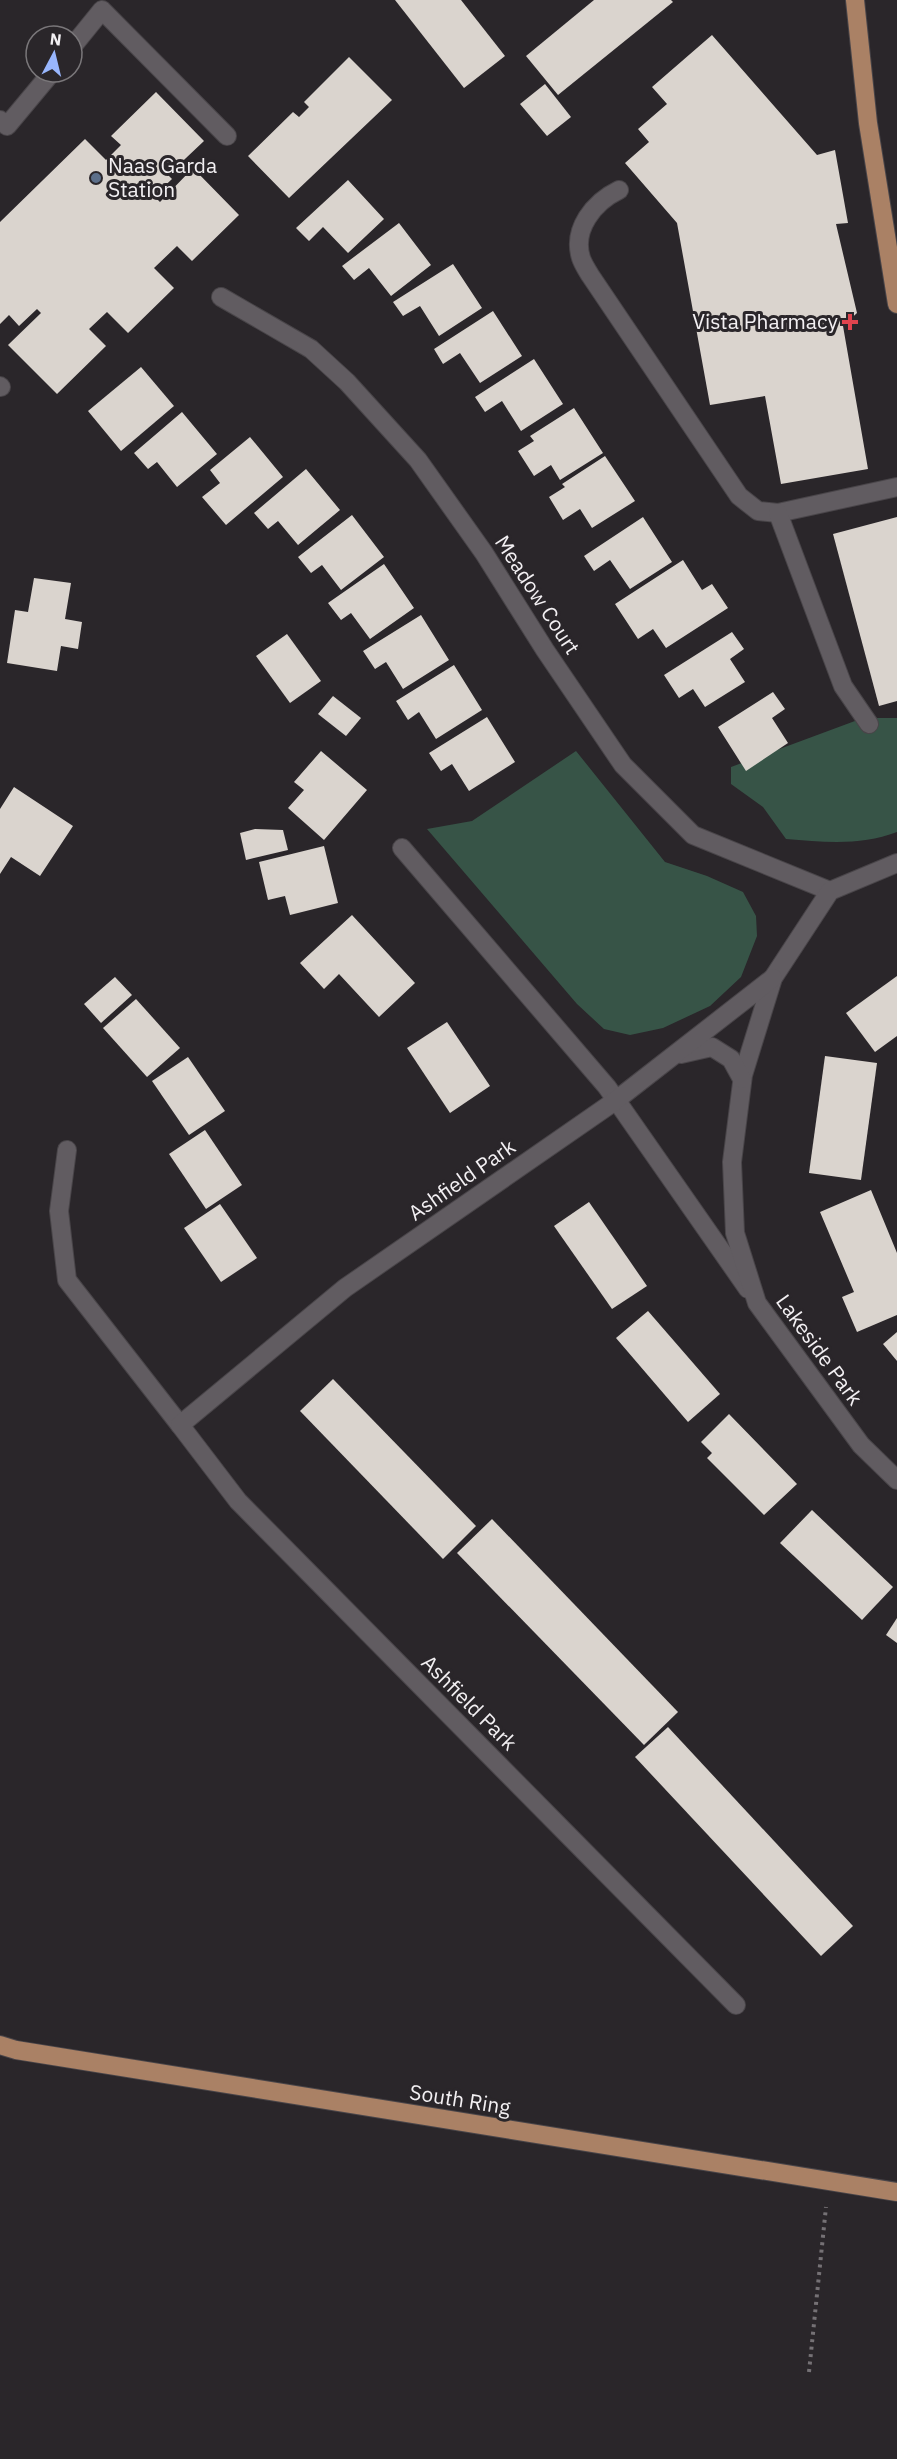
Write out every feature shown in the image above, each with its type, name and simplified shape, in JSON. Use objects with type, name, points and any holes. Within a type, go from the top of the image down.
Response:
[{"type":"main road","points":[[855,0],[868,123],[897,304]]},
{"type":"main road","name":"South Ring","points":[[5,2050],[897,2192]]},
{"type":"street","points":[[84,26],[96,5],[227,136]]},
{"type":"street","points":[[2,128],[41,84]]},
{"type":"street","points":[[619,190],[609,195],[587,217],[579,236],[581,258],[590,275],[740,496],[758,511],[778,513],[897,487]]},
{"type":"street","name":"Meadow Court","points":[[221,297],[311,349],[347,381],[418,460],[484,553],[545,650],[623,765],[693,835],[830,891]]},
{"type":"street","points":[[778,513],[843,686],[869,723]]},
{"type":"street","points":[[402,848],[607,1087],[757,1303]]},
{"type":"street","points":[[830,891],[897,863]]},
{"type":"street","name":"Lakeside Park","points":[[830,891],[773,978],[742,1079],[732,1161],[735,1233],[757,1303],[861,1445],[897,1480]]},
{"type":"street","name":"Ashfield Park","points":[[180,1425],[345,1288],[615,1101],[773,978]]},
{"type":"street","points":[[677,1055],[712,1047],[731,1059],[742,1079]]},
{"type":"street","name":"Ashfield Park","points":[[67,1150],[59,1211],[67,1280],[238,1501],[736,2005]]},
{"type":"path","points":[[809,2372],[829,2182]]},
{"type":"green space","points":[[863,718],[897,718],[897,832],[856,841],[786,839],[763,807],[731,784],[731,767]]},
{"type":"green space","points":[[576,751],[665,862],[707,876],[743,892],[756,916],[757,936],[741,977],[710,1006],[663,1028],[630,1035],[604,1029],[577,1004],[427,829],[472,821]]},
{"type":"building","points":[[395,0],[461,0],[505,56],[464,88]]},
{"type":"building","points":[[594,0],[671,0],[673,2],[558,95],[526,56]]},
{"type":"building","points":[[712,35],[817,155],[835,150],[848,223],[836,224],[857,313],[843,326],[868,469],[781,484],[765,396],[710,405],[677,223],[625,163],[649,142],[638,129],[667,104],[652,87]]},
{"type":"building","points":[[349,57],[392,100],[289,198],[248,156],[293,112],[299,117],[309,107],[304,102]]},
{"type":"building","points":[[545,84],[571,117],[547,136],[520,104]]},
{"type":"building","points":[[156,92],[204,141],[168,175],[172,179],[154,196],[160,202],[193,168],[239,215],[192,261],[177,246],[154,268],[174,288],[128,333],[107,312],[89,329],[106,346],[57,394],[8,345],[41,313],[37,309],[19,326],[9,315],[0,324],[0,222],[85,139],[106,160],[121,145],[111,136]]},
{"type":"building","points":[[348,180],[384,219],[348,253],[323,227],[309,241],[296,228]]},
{"type":"building","points":[[399,223],[431,265],[391,296],[369,268],[354,280],[342,266]]},
{"type":"building","points":[[453,264],[482,308],[439,336],[420,306],[403,316],[393,302]]},
{"type":"building","points":[[493,311],[522,356],[480,383],[460,353],[443,364],[434,349]]},
{"type":"building","points":[[534,359],[563,404],[521,431],[502,401],[485,412],[475,397]]},
{"type":"building","points":[[141,367],[174,406],[121,451],[88,411]]},
{"type":"building","points":[[574,408],[603,453],[560,480],[551,465],[534,476],[518,451],[534,441],[530,436]]},
{"type":"building","points":[[182,412],[217,454],[177,487],[157,462],[148,469],[134,453]]},
{"type":"building","points":[[250,437],[283,477],[226,525],[202,497],[220,483],[210,470]]},
{"type":"building","points":[[605,456],[635,501],[592,528],[580,509],[563,520],[549,497],[565,487],[562,484]]},
{"type":"building","points":[[306,469],[340,510],[298,545],[278,521],[268,529],[254,513]]},
{"type":"building","points":[[352,515],[384,557],[341,590],[322,565],[311,573],[298,557]]},
{"type":"building","points":[[643,517],[672,562],[630,589],[610,560],[594,571],[584,556]]},
{"type":"building","points":[[897,517],[897,701],[879,706],[833,534]]},
{"type":"building","points":[[683,560],[702,590],[712,584],[728,608],[666,648],[653,629],[638,639],[615,604]]},
{"type":"building","points":[[384,564],[414,608],[370,639],[351,613],[341,620],[328,603]]},
{"type":"building","points":[[34,578],[71,583],[65,619],[82,622],[78,649],[61,646],[57,671],[7,663],[15,610],[28,612]]},
{"type":"building","points":[[421,615],[449,660],[403,689],[386,662],[375,669],[363,651]]},
{"type":"building","points":[[732,632],[744,649],[730,659],[745,682],[705,707],[693,689],[679,698],[664,675]]},
{"type":"building","points":[[287,634],[321,681],[290,703],[256,656]]},
{"type":"building","points":[[454,665],[482,710],[436,739],[419,712],[408,720],[396,701]]},
{"type":"building","points":[[773,692],[785,709],[772,718],[788,743],[746,771],[718,727]]},
{"type":"building","points":[[333,696],[361,718],[346,736],[318,714]]},
{"type":"building","points":[[487,717],[515,762],[469,791],[452,764],[441,771],[429,753]]},
{"type":"building","points":[[321,751],[367,790],[324,840],[288,808],[304,790],[294,782]]},
{"type":"building","points":[[14,787],[73,826],[40,876],[11,857],[0,874],[0,809]]},
{"type":"building","points":[[255,829],[283,830],[288,850],[246,860],[240,833]]},
{"type":"building","points":[[324,846],[338,903],[290,915],[285,896],[268,900],[259,862]]},
{"type":"building","points":[[352,915],[415,983],[379,1017],[339,974],[324,989],[300,963]]},
{"type":"building","points":[[897,976],[897,1036],[875,1052],[846,1013]]},
{"type":"building","points":[[115,977],[132,995],[101,1023],[84,1004]]},
{"type":"building","points":[[136,999],[180,1048],[147,1077],[103,1028]]},
{"type":"building","points":[[447,1022],[490,1086],[450,1113],[407,1048]]},
{"type":"building","points":[[825,1056],[877,1063],[861,1180],[809,1173]]},
{"type":"building","points":[[188,1057],[225,1111],[189,1135],[152,1081]]},
{"type":"building","points":[[205,1130],[242,1185],[206,1209],[169,1154]]},
{"type":"building","points":[[871,1190],[897,1253],[897,1315],[857,1332],[842,1297],[854,1292],[820,1212]]},
{"type":"building","points":[[589,1202],[647,1286],[612,1309],[554,1226]]},
{"type":"building","points":[[220,1204],[257,1258],[221,1282],[184,1228]]},
{"type":"building","points":[[648,1311],[720,1394],[688,1422],[616,1338]]},
{"type":"building","points":[[897,1332],[897,1361],[883,1344]]},
{"type":"building","points":[[333,1379],[476,1526],[443,1559],[300,1411]]},
{"type":"building","points":[[729,1414],[797,1484],[764,1515],[707,1458],[712,1453],[701,1442]]},
{"type":"building","points":[[812,1510],[893,1587],[862,1620],[780,1543]]},
{"type":"building","points":[[492,1519],[678,1712],[644,1745],[457,1553]]},
{"type":"building","points":[[897,1618],[897,1643],[886,1635]]},
{"type":"building","points":[[668,1727],[853,1926],[821,1956],[635,1757]]},
{"type":"place","name":"Naas Garda Station","points":[[96,178]]},
{"type":"place","name":"Vista Pharmacy","points":[[850,322]]}]
